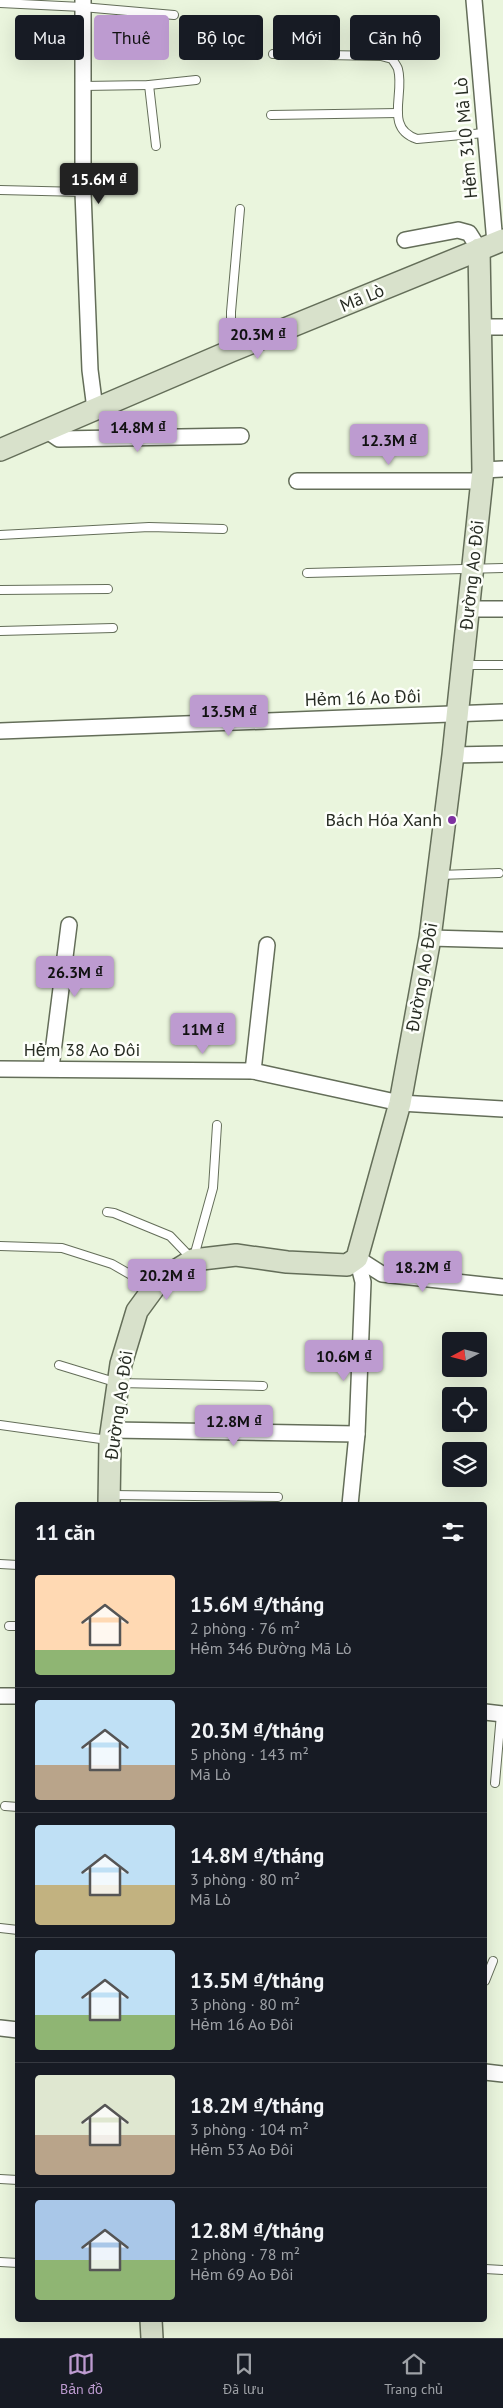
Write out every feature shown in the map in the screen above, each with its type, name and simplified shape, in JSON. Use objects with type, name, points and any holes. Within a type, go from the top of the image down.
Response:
[{"type":"street","name":"Hẻm 310 Mã Lò","points":[[474,0],[492,244]]},
{"type":"street","points":[[82,3],[83,192],[90,370],[95,409]]},
{"type":"street","points":[[405,240],[458,230],[492,244]]},
{"type":"street","name":"Đường Ao Đôi","points":[[109,1500],[111,1435],[121,1364],[137,1311],[158,1281],[193,1260],[236,1255],[287,1262],[347,1265],[357,1258],[400,1103],[430,938],[454,755],[472,569],[489,473],[482,326],[492,244]]},
{"type":"street","name":"Mã Lò","points":[[0,450],[231,351],[492,244]]},
{"type":"street","points":[[482,326],[503,326]]},
{"type":"street","points":[[46,430],[59,439],[241,436]]},
{"type":"street","points":[[297,481],[489,473]]},
{"type":"street","points":[[468,609],[503,609]]},
{"type":"street","name":"Hẻm 16 Ao Đôi","points":[[0,731],[503,712]]},
{"type":"street","points":[[454,755],[503,754]]},
{"type":"street","points":[[51,1068],[69,925]]},
{"type":"street","points":[[430,938],[503,940]]},
{"type":"street","points":[[253,1071],[267,945]]},
{"type":"street","name":"Hẻm 38 Ao Đôi","points":[[0,1069],[253,1071],[400,1103],[503,1109]]},
{"type":"street","points":[[357,1258],[382,1274],[503,1287]]},
{"type":"street","points":[[350,1502],[357,1434],[363,1282],[357,1258]]},
{"type":"street","points":[[111,1435],[357,1434]]},
{"type":"street","points":[[0,1696],[15,1696]]},
{"type":"street","points":[[487,1712],[502,1714]]},
{"type":"street","points":[[0,2028],[15,2030]]},
{"type":"street","points":[[487,2072],[503,2074]]},
{"type":"street","points":[[151,2322],[152,2338]]},
{"type":"lane","points":[[0,3],[82,3],[174,15]]},
{"type":"lane","points":[[340,55],[381,56],[392,59],[398,70],[398,123],[407,136],[417,139],[484,134]]},
{"type":"lane","points":[[83,86],[149,84],[196,80]]},
{"type":"lane","points":[[149,84],[156,146]]},
{"type":"lane","points":[[271,116],[398,113]]},
{"type":"lane","points":[[0,190],[83,192]]},
{"type":"lane","points":[[231,351],[231,312],[240,209]]},
{"type":"lane","points":[[0,535],[150,527],[223,529]]},
{"type":"lane","points":[[307,572],[503,568]]},
{"type":"lane","points":[[0,590],[108,589]]},
{"type":"lane","points":[[0,631],[113,628]]},
{"type":"lane","points":[[462,665],[503,665]]},
{"type":"lane","points":[[437,875],[499,872]]},
{"type":"lane","points":[[193,1260],[213,1188],[217,1126]]},
{"type":"lane","points":[[106,1212],[114,1212],[170,1236],[193,1260]]},
{"type":"lane","points":[[0,1246],[62,1248],[112,1264],[154,1288]]},
{"type":"lane","points":[[59,1365],[118,1383],[263,1386]]},
{"type":"lane","points":[[0,1425],[111,1435]]},
{"type":"lane","points":[[109,1500],[278,1497]]},
{"type":"lane","points":[[0,1564],[15,1565]]},
{"type":"lane","points":[[9,1626],[15,1626]]},
{"type":"lane","points":[[495,1783],[502,1714]]},
{"type":"lane","points":[[5,1806],[15,1807]]},
{"type":"lane","points":[[0,1928],[15,1930]]},
{"type":"lane","points":[[487,1976],[493,1961]]},
{"type":"lane","points":[[0,2179],[15,2180]]},
{"type":"lane","points":[[0,2262],[15,2263]]},
{"type":"lane","points":[[487,2269],[503,2270]]},
{"type":"place","name":"Bách Hóa Xanh","points":[[452,820]]}]
